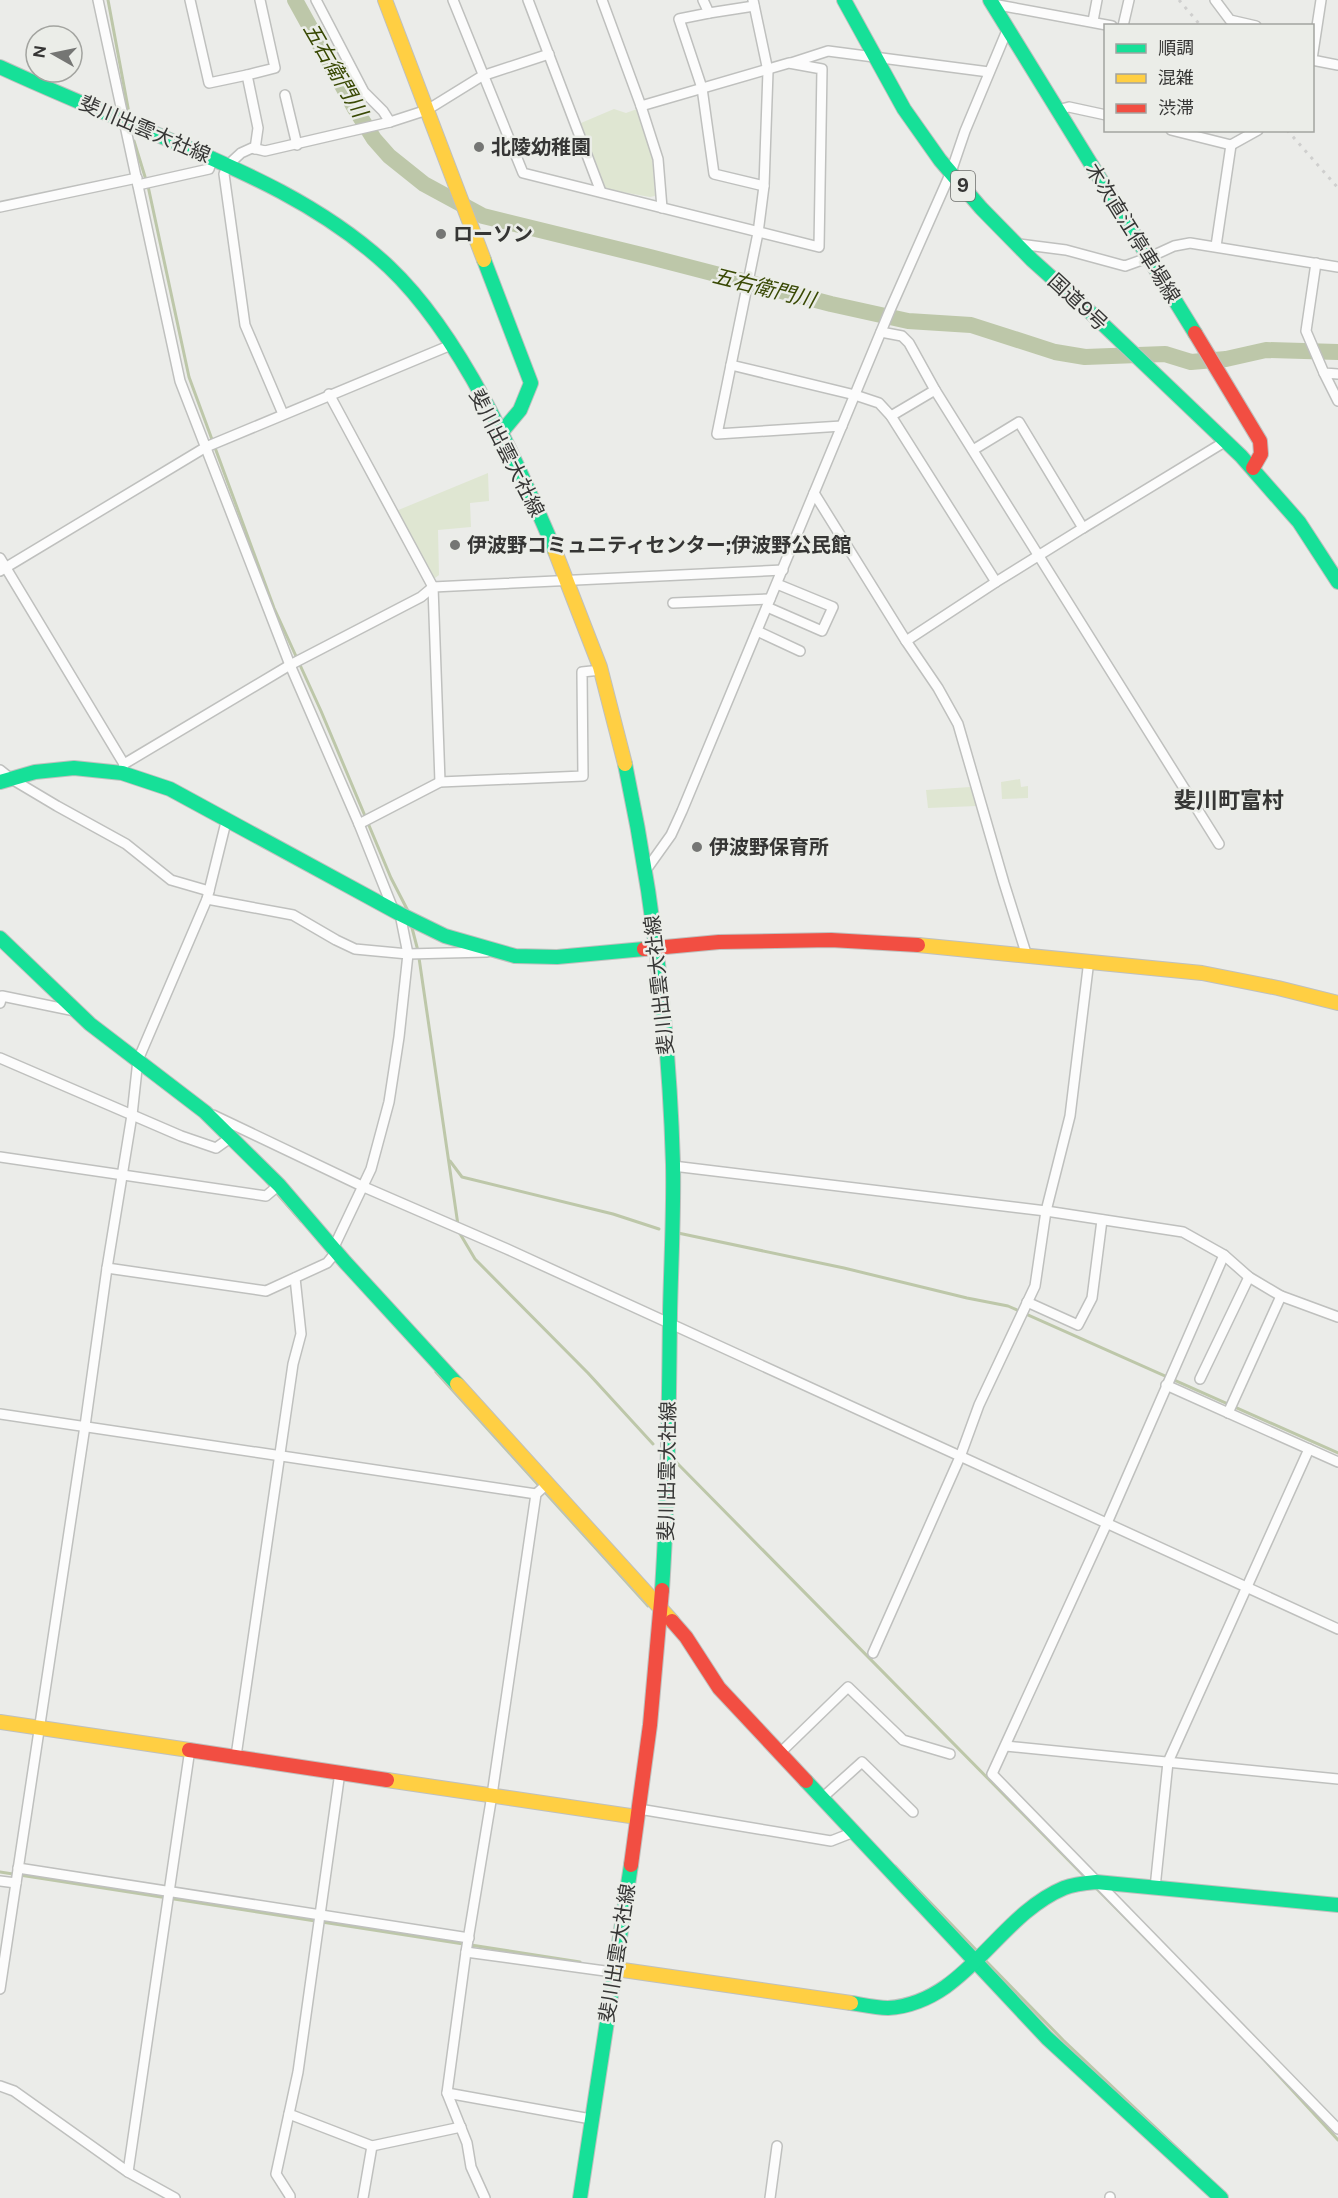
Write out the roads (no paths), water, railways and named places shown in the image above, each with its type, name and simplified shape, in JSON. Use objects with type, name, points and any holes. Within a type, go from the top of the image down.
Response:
[{"type":"main road","points":[[385,0],[531,383],[528,399],[500,434]]},
{"type":"main road","name":"国道9号","points":[[844,0],[904,109],[940,160],[981,208],[1016,243],[1253,468],[1299,522],[1337,580]]},
{"type":"main road","name":"木次直江停車場線","points":[[992,2],[1150,257],[1260,441],[1261,454],[1253,468]]},
{"type":"main road","name":"斐川出雲大社線","points":[[0,68],[124,122],[213,157],[308,205],[360,241],[392,269],[422,304],[451,345],[500,434],[537,508],[567,579],[601,670],[621,742],[646,870],[661,978],[673,1166],[668,1459],[662,1609],[650,1726],[616,1969],[580,2198]]},
{"type":"main road","points":[[3,777],[74,768],[123,769],[170,789],[227,818],[396,912],[445,936],[515,956],[557,957],[719,942],[831,940],[946,946],[1202,973],[1278,987],[1338,1003]]},
{"type":"main road","points":[[0,938],[75,1011],[206,1112],[279,1185],[541,1489],[662,1609],[686,1637],[719,1688],[1047,2038],[1221,2198]]},
{"type":"main road","points":[[0,1722],[492,1795],[638,1813]]},
{"type":"main road","points":[[616,1969],[886,2008],[910,2004],[939,1992],[1033,1908],[1061,1889],[1076,1884],[1096,1882],[1338,1905]]},
{"type":"street","points":[[98,0],[180,381],[290,666],[396,912],[408,954],[389,1102],[371,1169],[327,1263],[266,1291],[107,1268]]},
{"type":"street","points":[[190,0],[209,83],[275,68],[260,0]]},
{"type":"street","points":[[316,0],[363,92],[383,111],[390,122]]},
{"type":"street","points":[[453,0],[523,173],[819,247],[822,69],[789,63]]},
{"type":"street","points":[[528,0],[601,192]]},
{"type":"street","points":[[602,0],[658,159],[662,208]]},
{"type":"street","points":[[703,0],[710,13]]},
{"type":"street","points":[[1093,21],[1097,0]]},
{"type":"street","points":[[1124,24],[1130,0]]},
{"type":"street","points":[[1215,0],[1230,20],[1247,24]]},
{"type":"street","points":[[1314,38],[1321,0]]},
{"type":"street","points":[[992,2],[1104,24]]},
{"type":"street","points":[[764,186],[714,174],[702,88],[679,19],[754,3],[768,70],[764,186],[758,233],[717,434],[842,426]]},
{"type":"street","points":[[646,870],[671,835],[682,811],[890,310],[951,172],[1008,28]]},
{"type":"street","points":[[641,106],[828,51],[989,72]]},
{"type":"street","points":[[283,414],[245,325],[224,174],[228,165],[241,153],[255,149],[265,151],[297,145],[390,122],[426,110],[482,76],[549,54]]},
{"type":"street","points":[[1314,59],[1338,65]]},
{"type":"street","points":[[247,75],[258,128],[255,149]]},
{"type":"street","points":[[285,95],[297,145]]},
{"type":"street","points":[[1057,110],[1069,107],[1104,115]]},
{"type":"street","points":[[1179,132],[1231,145],[1254,132]]},
{"type":"street","points":[[1216,246],[1231,145]]},
{"type":"street","points":[[0,207],[209,169],[213,157]]},
{"type":"street","points":[[1016,243],[1066,250],[1125,266],[1174,246],[1190,243],[1338,267]]},
{"type":"street","points":[[1316,263],[1306,331],[1338,401]]},
{"type":"street","points":[[882,330],[902,336],[909,343],[935,390],[1218,844]]},
{"type":"street","points":[[3,569],[206,447],[451,345]]},
{"type":"street","points":[[731,364],[855,395],[879,404],[891,416],[996,582]]},
{"type":"street","points":[[1324,373],[1338,374]]},
{"type":"street","points":[[891,416],[935,390]]},
{"type":"street","points":[[329,394],[433,587],[440,782]]},
{"type":"street","points":[[973,450],[1019,422],[1083,528]]},
{"type":"street","points":[[906,641],[996,582],[1226,441]]},
{"type":"street","points":[[814,493],[938,688],[958,724],[1026,953]]},
{"type":"street","points":[[0,558],[3,569],[123,769],[290,666],[421,597],[433,587],[783,570]]},
{"type":"street","points":[[673,603],[769,603],[822,631],[833,607],[777,584]]},
{"type":"street","points":[[757,631],[801,651]]},
{"type":"street","points":[[359,824],[440,782],[584,776],[582,672],[601,670]]},
{"type":"street","points":[[3,777],[126,844],[171,880],[208,895],[293,915],[355,949],[408,954],[499,952]]},
{"type":"street","points":[[0,1989],[107,1268],[132,1115],[138,1060],[208,895],[227,818]]},
{"type":"street","points":[[873,1653],[960,1457],[979,1405],[1035,1286],[1046,1211],[1070,1116],[1089,960]]},
{"type":"street","points":[[0,1003],[2,996],[75,1011]]},
{"type":"street","points":[[0,1058],[132,1115],[216,1148],[230,1138]]},
{"type":"street","points":[[206,1112],[364,1187],[507,1249],[1338,1629]]},
{"type":"street","points":[[0,1157],[266,1196],[279,1185]]},
{"type":"street","points":[[673,1166],[1046,1211],[1184,1232],[1224,1255],[1249,1277],[1281,1296],[1338,1317]]},
{"type":"street","points":[[1027,1302],[1078,1325],[1092,1298],[1102,1220]]},
{"type":"street","points":[[1224,1255],[1107,1523],[992,1774],[1338,2129]]},
{"type":"street","points":[[1200,1379],[1249,1277]]},
{"type":"street","points":[[236,1756],[293,1364],[302,1334],[295,1278]]},
{"type":"street","points":[[1228,1413],[1281,1296]]},
{"type":"street","points":[[1166,1385],[1338,1462]]},
{"type":"street","points":[[0,1414],[280,1455],[541,1489],[466,1952],[447,2093],[467,2143],[471,2167],[484,2198]]},
{"type":"street","points":[[1155,1888],[1168,1761],[1309,1449]]},
{"type":"street","points":[[780,1753],[848,1687],[903,1740],[950,1754]]},
{"type":"street","points":[[1006,1746],[1338,1779]]},
{"type":"street","points":[[128,2172],[190,1749]]},
{"type":"street","points":[[822,1798],[862,1762],[913,1812]]},
{"type":"street","points":[[290,2198],[276,2174],[298,2072],[340,1772]]},
{"type":"street","points":[[638,1813],[831,1841],[854,1833]]},
{"type":"street","points":[[18,1868],[469,1938]]},
{"type":"street","points":[[0,1881],[16,1883]]},
{"type":"street","points":[[466,1952],[605,1971],[616,1969]]},
{"type":"street","points":[[0,2086],[14,2091],[128,2172],[175,2198]]},
{"type":"street","points":[[447,2093],[591,2119]]},
{"type":"street","points":[[289,2114],[372,2146],[460,2127]]},
{"type":"street","points":[[363,2198],[372,2146]]},
{"type":"street","points":[[770,2198],[777,2146]]},
{"type":"waterway","points":[[108,0],[129,113]]},
{"type":"waterway","name":"五右衛門川","points":[[295,0],[374,139],[389,156],[424,184],[483,216],[831,304],[908,321],[971,325],[1055,352],[1085,357],[1165,354],[1191,362],[1226,359],[1266,350],[1338,352]]},
{"type":"waterway","points":[[134,141],[146,180]]},
{"type":"waterway","points":[[148,186],[189,377],[274,608],[321,711],[391,878],[408,911]]},
{"type":"waterway","points":[[411,924],[418,951],[458,1225]]},
{"type":"waterway","points":[[450,1161],[462,1177],[613,1214],[659,1229]]},
{"type":"waterway","points":[[266,1181],[301,1221]]},
{"type":"waterway","points":[[459,1232],[475,1259],[588,1373],[653,1444]]},
{"type":"waterway","points":[[678,1233],[1008,1306],[1338,1453]]},
{"type":"waterway","points":[[436,1372],[648,1606]]},
{"type":"waterway","points":[[676,1462],[1087,1879]]},
{"type":"waterway","points":[[895,1866],[980,1954]]},
{"type":"waterway","points":[[0,1872],[580,1962]]},
{"type":"waterway","points":[[1094,1886],[1187,1980]]},
{"type":"waterway","points":[[984,1959],[1063,2040],[1194,2164]]},
{"type":"waterway","points":[[1258,2053],[1338,2140]]},
{"type":"railway","points":[[1179,0],[1199,24]]},
{"type":"railway","points":[[1289,132],[1338,188]]},
{"type":"place","name":"北陵幼稚園","points":[[479,147]]},
{"type":"place","name":"ローソン","points":[[441,234]]},
{"type":"place","name":"伊波野コミュニティセンター;伊波野公民館","points":[[455,545]]},
{"type":"place","name":"伊波野保育所","points":[[697,847]]},
{"type":"district","name":"斐川町富村","points":[[1229,800]]}]
